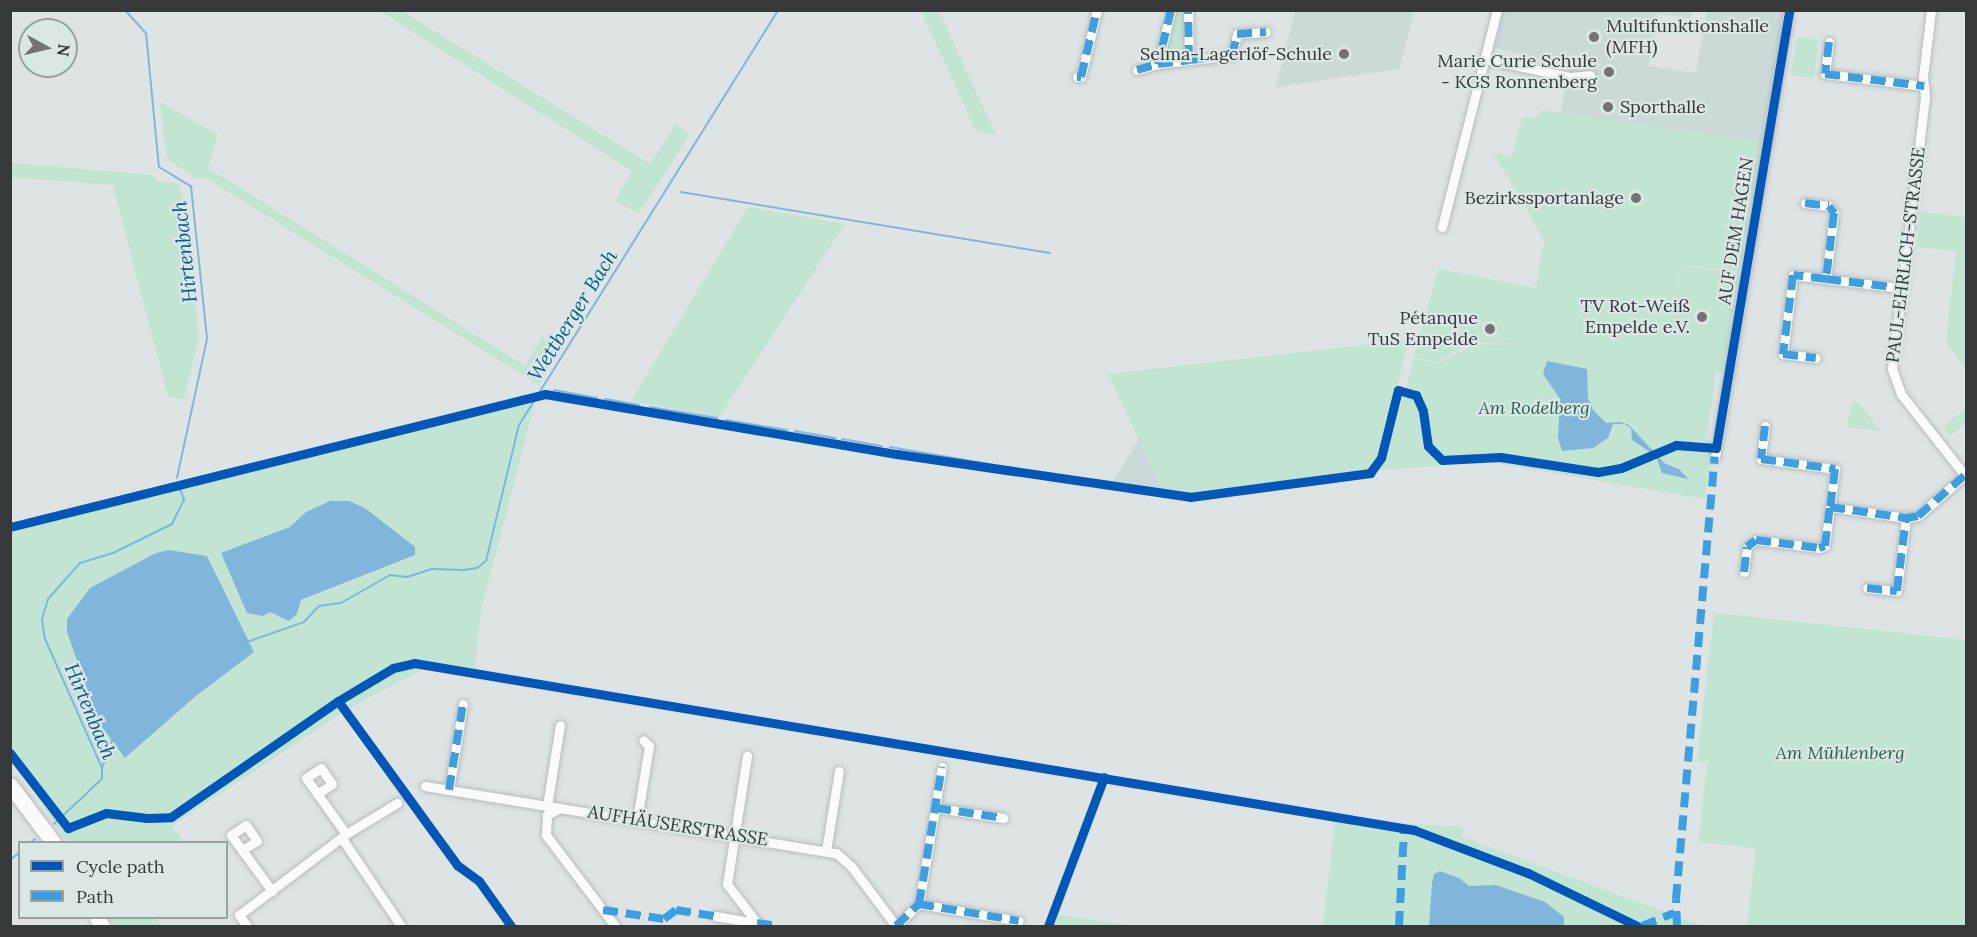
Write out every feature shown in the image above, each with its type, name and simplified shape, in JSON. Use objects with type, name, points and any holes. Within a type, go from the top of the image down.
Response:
[{"type":"main road","points":[[10,785],[52,841]]},
{"type":"street","points":[[1077,77],[1081,77],[1097,10]]},
{"type":"street","points":[[1158,64],[1170,10]]},
{"type":"street","points":[[1188,10],[1189,60]]},
{"type":"street","points":[[1442,227],[1497,10]]},
{"type":"street","name":"AUF DEM HAGEN","points":[[1715,457],[1789,10]]},
{"type":"street","name":"PAUL-EHRLICH-STRASSE","points":[[1931,10],[1892,369],[1894,382],[1966,476]]},
{"type":"street","points":[[1137,70],[1158,64],[1232,56],[1237,34],[1266,32]]},
{"type":"street","points":[[1829,42],[1826,74],[1924,86]]},
{"type":"street","points":[[1486,59],[1569,77],[1590,75]]},
{"type":"street","points":[[1805,203],[1829,206],[1833,213],[1826,279]]},
{"type":"street","points":[[1816,358],[1783,354],[1793,275],[1900,288]]},
{"type":"street","points":[[1744,572],[1747,548],[1756,540],[1819,548],[1825,546],[1835,469],[1761,459],[1765,426]]},
{"type":"street","points":[[1830,507],[1906,518],[1918,516],[1966,476]]},
{"type":"street","points":[[1867,588],[1897,591],[1906,518]]},
{"type":"street","points":[[449,790],[463,704]]},
{"type":"street","points":[[547,806],[560,725]]},
{"type":"street","points":[[637,820],[649,746],[643,740]]},
{"type":"street","points":[[715,916],[757,923],[727,884],[747,756]]},
{"type":"street","points":[[896,926],[919,904],[942,767]]},
{"type":"street","points":[[826,851],[839,771]]},
{"type":"street","name":"AUFHÄUSERSTRASSE","points":[[425,786],[826,851],[851,866],[896,926]]},
{"type":"street","points":[[317,794],[401,927]]},
{"type":"street","points":[[247,927],[239,915],[345,837],[397,803]]},
{"type":"street","points":[[565,808],[552,809],[547,815],[546,835],[615,927]]},
{"type":"street","points":[[936,808],[1004,818]]},
{"type":"street","points":[[242,850],[272,891]]},
{"type":"street","points":[[919,904],[1018,921]]},
{"type":"shaded area","name":"Selma-Lagerlöf-Schule","points":[[1295,11],[1414,11],[1399,69],[1276,87]]},
{"type":"shaded area","points":[[1502,11],[1694,11],[1690,18],[1658,14],[1649,66],[1696,73],[1707,11],[1785,11],[1763,142],[1560,114],[1570,67],[1495,48]]},
{"type":"shaded area","points":[[1139,438],[1165,495],[1110,487]]},
{"type":"green space","points":[[380,11],[402,11],[650,164],[676,124],[690,134],[639,213],[615,201],[632,171]]},
{"type":"green space","points":[[921,11],[939,11],[996,135],[976,131]]},
{"type":"green space","points":[[1174,11],[1185,11],[1185,57],[1167,60],[1164,53]]},
{"type":"green space","points":[[1797,37],[1818,40],[1814,78],[1791,75]]},
{"type":"green space","points":[[160,102],[218,135],[208,168],[525,366],[542,337],[559,349],[539,385],[206,178],[195,178],[172,162],[167,158]]},
{"type":"green space","name":"Am Rodelberg","points":[[1541,110],[1763,142],[1739,273],[1680,264],[1671,327],[1681,265],[1739,274],[1724,373],[1716,372],[1707,437],[1713,445],[1705,499],[1489,462],[1382,470],[1190,497],[1165,495],[1108,374],[1408,340],[1388,429],[1384,465],[1414,359],[1439,363],[1474,345],[1521,344],[1472,342],[1437,362],[1414,358],[1438,269],[1536,288],[1544,240],[1493,152],[1512,157],[1523,116],[1536,118]]},
{"type":"green space","points":[[11,163],[152,175],[159,181],[178,184],[183,195],[199,338],[184,399],[168,397],[113,185],[11,177]]},
{"type":"green space","points":[[748,207],[845,224],[719,417],[631,401]]},
{"type":"green space","points":[[1921,212],[1966,217],[1966,369],[1946,343],[1956,251],[1917,247]]},
{"type":"green space","points":[[536,398],[481,610],[474,672],[426,667],[343,712],[172,826],[183,841],[66,841],[11,755],[10,533],[204,480]],"holes":[[[330,501],[349,501],[365,508],[415,547],[415,555],[301,601],[297,614],[289,621],[270,612],[255,540],[290,527],[306,512]],[[207,556],[254,652],[196,696],[126,758]]]},
{"type":"green space","points":[[1852,402],[1858,403],[1881,431],[1847,427]]},
{"type":"green space","points":[[1966,408],[1966,423],[1950,436],[1943,427]]},
{"type":"green space","name":"Am Mühlenberg","points":[[1714,613],[1966,640],[1966,926],[1747,926],[1756,848],[1699,842],[1707,763],[1697,761]]},
{"type":"green space","points":[[1336,815],[1377,822],[1463,827],[1462,837],[1702,926],[1323,926]]},
{"type":"green space","points":[[1058,915],[1136,926],[1054,926]]},
{"type":"green space","points":[[111,919],[157,919],[161,926],[115,926]]},
{"type":"water","points":[[1547,361],[1587,369],[1588,398],[1593,410],[1606,423],[1620,422],[1629,425],[1664,463],[1679,469],[1688,479],[1662,473],[1656,456],[1632,440],[1631,428],[1624,424],[1613,424],[1608,438],[1593,448],[1562,451],[1558,438],[1560,399],[1543,374]]},
{"type":"water","points":[[330,501],[349,501],[365,508],[415,547],[415,555],[301,600],[297,614],[289,621],[270,612],[263,616],[247,613],[221,553],[290,527],[306,512]]},
{"type":"water","points":[[169,550],[207,556],[254,652],[196,696],[125,758],[99,723],[67,632],[67,619],[90,588],[156,553]]},
{"type":"water","points":[[1440,871],[1459,878],[1469,886],[1496,885],[1545,902],[1564,917],[1564,926],[1429,926],[1432,883],[1434,874]]},
{"type":"waterway","name":"Hirtenbach","points":[[125,10],[146,33],[159,167],[191,186],[207,339],[177,478]]},
{"type":"waterway","name":"Wettberger Bach","points":[[247,642],[304,622],[319,606],[341,603],[390,575],[407,577],[432,569],[464,570],[477,568],[486,561],[519,425],[778,10]]},
{"type":"waterway","points":[[681,192],[1050,253]]},
{"type":"waterway","points":[[554,390],[597,398]]},
{"type":"waterway","points":[[605,399],[639,405]]},
{"type":"waterway","points":[[650,407],[717,418]]},
{"type":"waterway","points":[[726,420],[787,430]]},
{"type":"waterway","points":[[795,431],[835,438]]},
{"type":"waterway","points":[[842,439],[881,446]]},
{"type":"waterway","points":[[890,447],[1034,472]]},
{"type":"waterway","name":"Hirtenbach","points":[[54,824],[102,779],[102,768],[45,639],[42,619],[48,599],[80,563],[115,552],[172,524],[184,499],[179,487]]},
{"type":"waterway","name":"Wettberger Bach","points":[[102,768],[113,738]]},
{"type":"waterway","name":"Hirtenbach","points":[[10,860],[18,854]]},
{"type":"marked path","points":[[1077,77],[1081,77],[1097,10]]},
{"type":"marked path","points":[[1171,10],[1158,64],[1189,60],[1188,10]]},
{"type":"marked path","points":[[1189,60],[1232,56],[1237,34],[1266,32]]},
{"type":"marked path","points":[[1829,42],[1825,74],[1924,86]]},
{"type":"marked path","points":[[1137,70],[1158,64]]},
{"type":"marked path","points":[[1805,203],[1829,206],[1834,213],[1826,279],[1793,275],[1783,354],[1816,358]]},
{"type":"marked path","points":[[1826,279],[1900,288]]},
{"type":"marked path","points":[[1765,426],[1761,459],[1835,469],[1830,507]]},
{"type":"marked path","points":[[1677,926],[1676,899],[1715,457]]},
{"type":"marked path","points":[[1744,572],[1747,547],[1756,540],[1819,548],[1825,546],[1830,507],[1906,518],[1918,516],[1965,475]]},
{"type":"marked path","points":[[1867,588],[1897,591],[1906,518]]},
{"type":"marked path","points":[[449,790],[463,704]]},
{"type":"marked path","points":[[896,926],[919,904],[942,767]]},
{"type":"marked path","points":[[936,808],[1003,818]]},
{"type":"marked path","points":[[1399,926],[1404,829]]},
{"type":"marked path","points":[[919,904],[1019,921]]},
{"type":"marked path","points":[[603,910],[664,919],[676,910],[715,916]]},
{"type":"marked path","points":[[1642,926],[1675,913]]},
{"type":"marked path","points":[[757,923],[778,926]]},
{"type":"cycle path","points":[[10,527],[545,394],[897,454],[1190,497],[1370,473],[1381,458],[1398,390],[1416,395],[1423,411],[1428,446],[1442,460],[1500,457],[1598,472],[1621,468],[1676,445],[1716,448],[1789,10]]},
{"type":"cycle path","points":[[10,753],[68,828],[106,813],[147,818],[171,817],[338,701],[393,668],[414,663],[1414,830],[1528,873],[1637,926]]},
{"type":"cycle path","points":[[338,701],[457,865],[479,881],[511,926]]},
{"type":"cycle path","points":[[1048,926],[1104,777]]},
{"type":"place","name":"Multifunktionshalle (MFH)","points":[[1594,37]]},
{"type":"place","name":"Selma-Lagerlöf-Schule","points":[[1344,54]]},
{"type":"place","name":"Marie Curie Schule - KGS Ronnenberg","points":[[1609,72]]},
{"type":"place","name":"Sporthalle","points":[[1608,107]]},
{"type":"place","name":"Bezirkssportanlage","points":[[1636,198]]},
{"type":"place","name":"TV Rot-Weiß Empelde e.V.","points":[[1702,317]]},
{"type":"place","name":"Pétanque TuS Empelde","points":[[1490,329]]}]
